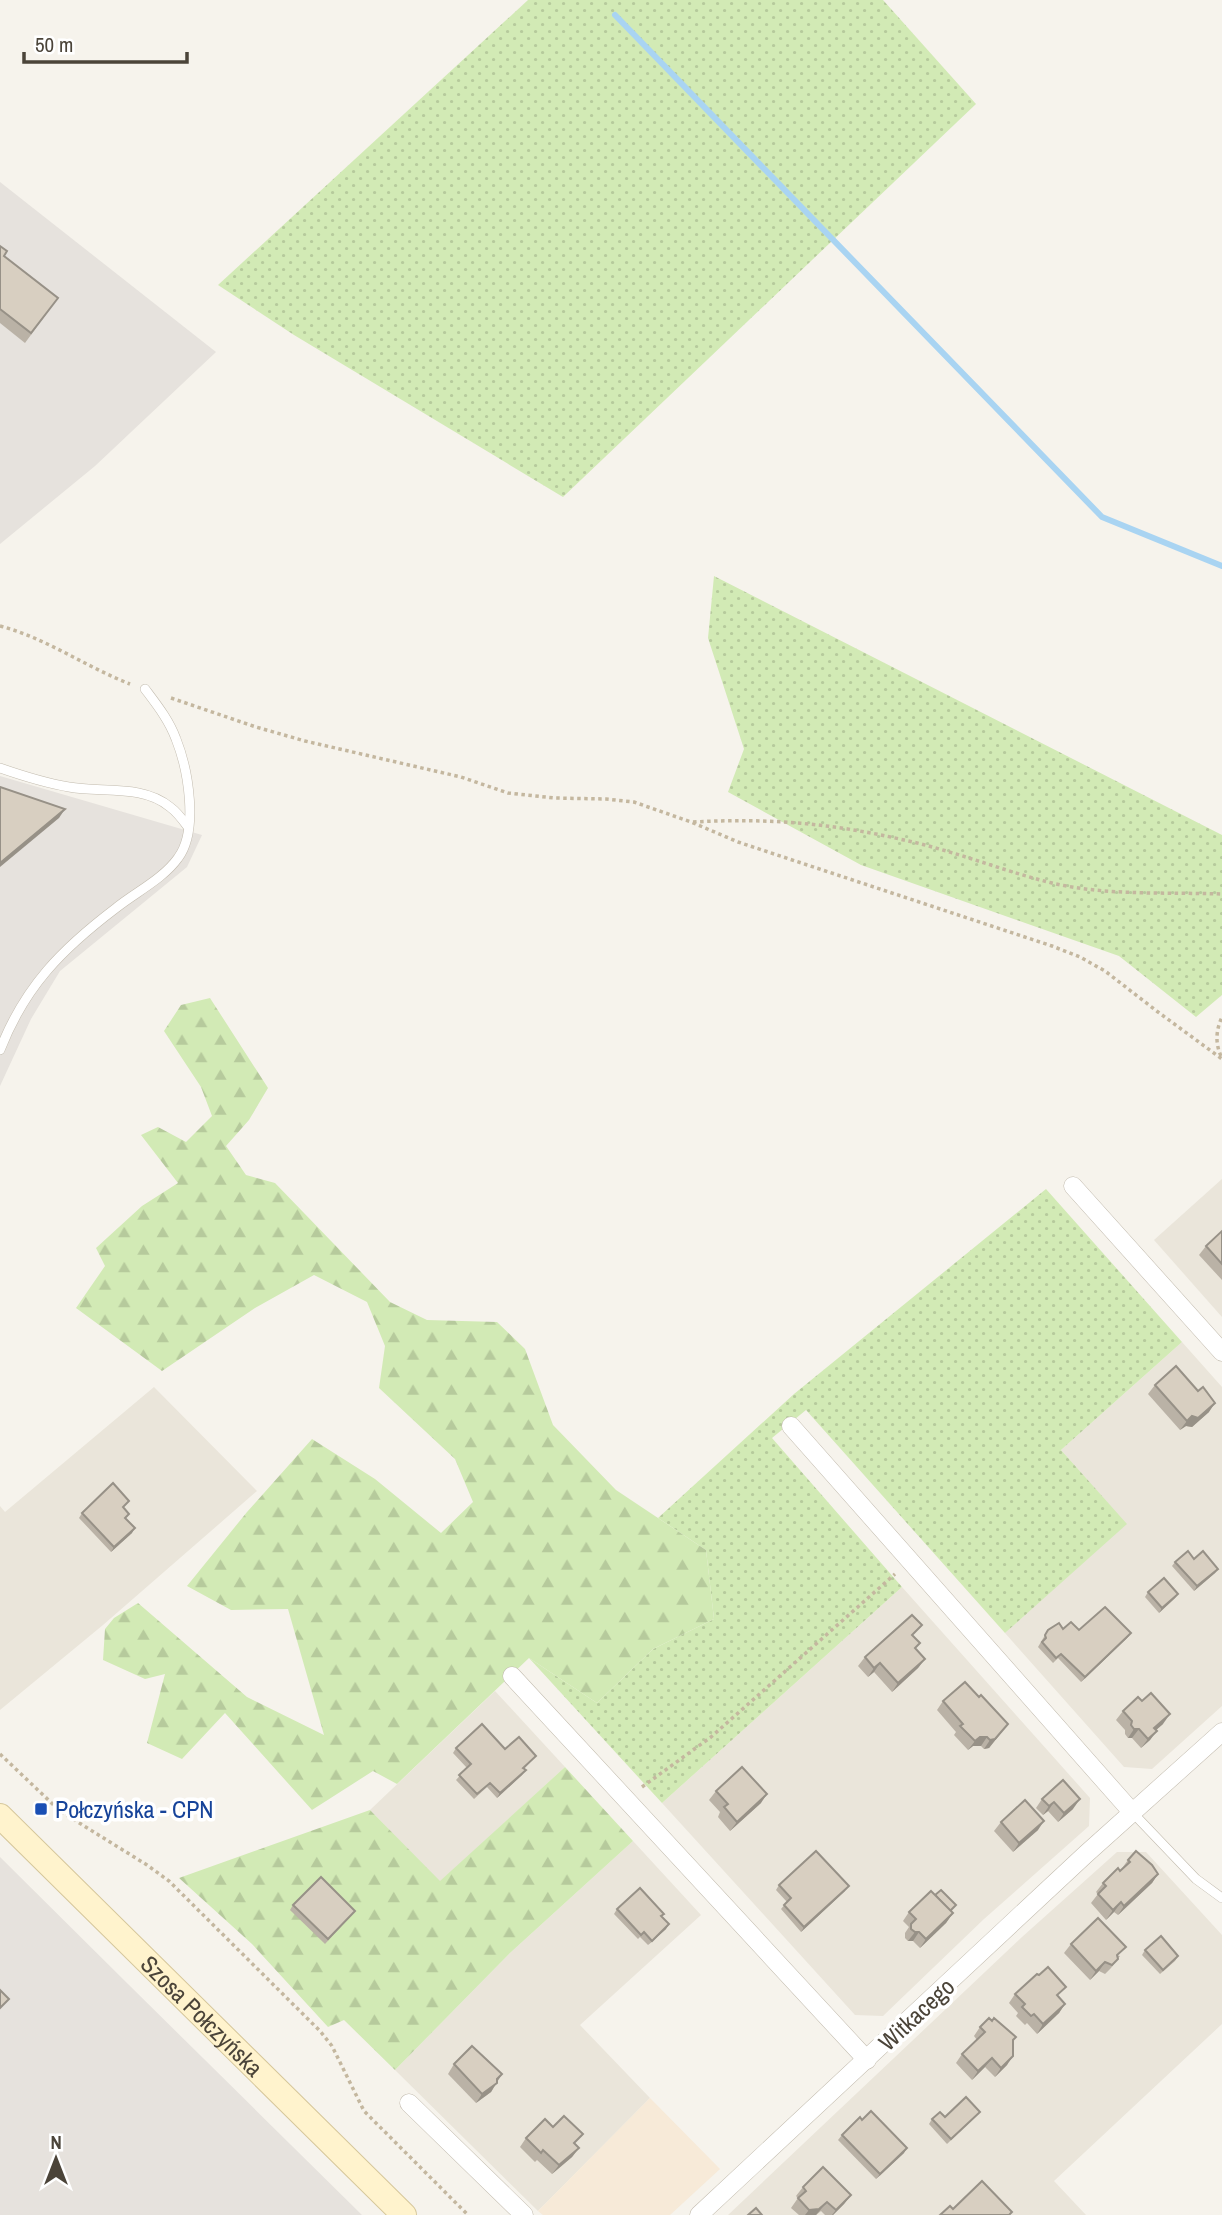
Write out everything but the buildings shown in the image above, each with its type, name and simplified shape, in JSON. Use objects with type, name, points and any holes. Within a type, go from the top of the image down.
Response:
[{"type":"main road","name":"Szosa Połczyńska","points":[[2,1822],[404,2215]]},
{"type":"street","points":[[1073,1186],[1222,1352]]},
{"type":"street","points":[[791,1426],[1132,1812]]},
{"type":"street","points":[[512,1676],[867,2060]]},
{"type":"street","name":"Witkacego","points":[[699,2215],[1132,1812],[1222,1732]]},
{"type":"street","points":[[409,2103],[524,2215]]},
{"type":"lane","points":[[0,1051],[20,1007],[44,973],[96,923],[166,871],[179,857],[187,840],[187,779],[177,739],[145,689]]},
{"type":"lane","points":[[0,768],[31,779],[71,788],[137,793],[160,799],[171,807],[188,827]]},
{"type":"lane","points":[[1132,1812],[1196,1879],[1222,1898]]},
{"type":"path","points":[[0,626],[21,632],[106,674],[256,727],[461,777],[508,793],[634,802],[737,842],[1052,946],[1105,971],[1222,1059]]},
{"type":"path","points":[[691,822],[750,819],[840,827],[906,840],[1053,883],[1115,891],[1222,894]]},
{"type":"path","points":[[1222,1017],[1216,1036],[1222,1059]]},
{"type":"path","points":[[626,1799],[711,1737],[910,1561]]},
{"type":"path","points":[[0,1754],[60,1811],[169,1881],[320,2031],[331,2046],[365,2111],[468,2215]]},
{"type":"shaded area","points":[[0,182],[216,352],[95,466],[0,544]]},
{"type":"shaded area","points":[[0,776],[202,835],[187,867],[60,971],[31,1019],[0,1086]]},
{"type":"shaded area","points":[[1222,1179],[1222,1317],[1154,1240]]},
{"type":"shaded area","points":[[1182,1342],[1222,1387],[1222,1706],[1152,1769],[1124,1767],[1005,1633],[1126,1524],[1061,1450]]},
{"type":"shaded area","points":[[154,1387],[257,1491],[103,1625],[0,1710],[0,1506],[5,1512]]},
{"type":"shaded area","points":[[902,1587],[1090,1798],[1089,1826],[984,1919],[883,2016],[855,2015],[662,1803]]},
{"type":"shaded area","points":[[495,1691],[565,1767],[440,1882],[370,1810]]},
{"type":"shaded area","points":[[633,1841],[701,1915],[580,2025],[650,2098],[538,2211],[395,2070],[510,1953]]},
{"type":"shaded area","points":[[1117,1852],[1146,1852],[1222,1935],[1222,2024],[1054,2181],[1086,2215],[728,2215],[1022,1937]]},
{"type":"shaded area","points":[[0,1857],[128,1984],[362,2215],[0,2215]]},
{"type":"shaded area","points":[[650,2098],[720,2169],[670,2215],[543,2215],[538,2211]]},
{"type":"green space","points":[[528,0],[883,0],[976,104],[563,497],[294,335],[218,285]]},
{"type":"green space","points":[[714,576],[1222,835],[1222,995],[1196,1017],[1119,956],[861,865],[728,792],[744,749],[708,638]]},
{"type":"green space","points":[[210,998],[268,1088],[249,1120],[226,1146],[246,1175],[275,1183],[390,1302],[427,1320],[497,1322],[525,1349],[553,1425],[616,1490],[706,1550],[714,1619],[653,1649],[597,1703],[529,1658],[397,1784],[373,1771],[312,1810],[225,1713],[182,1759],[147,1743],[165,1674],[145,1679],[103,1660],[105,1629],[114,1618],[138,1603],[247,1697],[324,1735],[288,1609],[231,1610],[187,1586],[247,1512],[312,1439],[375,1479],[441,1533],[473,1502],[455,1459],[379,1388],[385,1346],[367,1302],[314,1275],[255,1308],[162,1371],[76,1308],[105,1266],[96,1248],[142,1206],[178,1183],[141,1135],[158,1127],[186,1142],[212,1116],[201,1087],[164,1031],[181,1005]]},
{"type":"green space","points":[[1046,1189],[1182,1342],[1061,1450],[1127,1524],[1005,1633],[806,1410],[772,1438],[902,1587],[662,1803],[529,1658],[597,1703],[653,1649],[714,1619],[706,1550],[658,1518],[794,1394]]},
{"type":"green space","points":[[565,1767],[633,1841],[510,1953],[395,2070],[344,2020],[328,2027],[252,1944],[179,1878],[370,1810],[440,1881]]},
{"type":"waterway","points":[[615,15],[1102,517],[1222,566]]},
{"type":"place","name":"Połczyńska - CPN","points":[[41,1809]]}]
